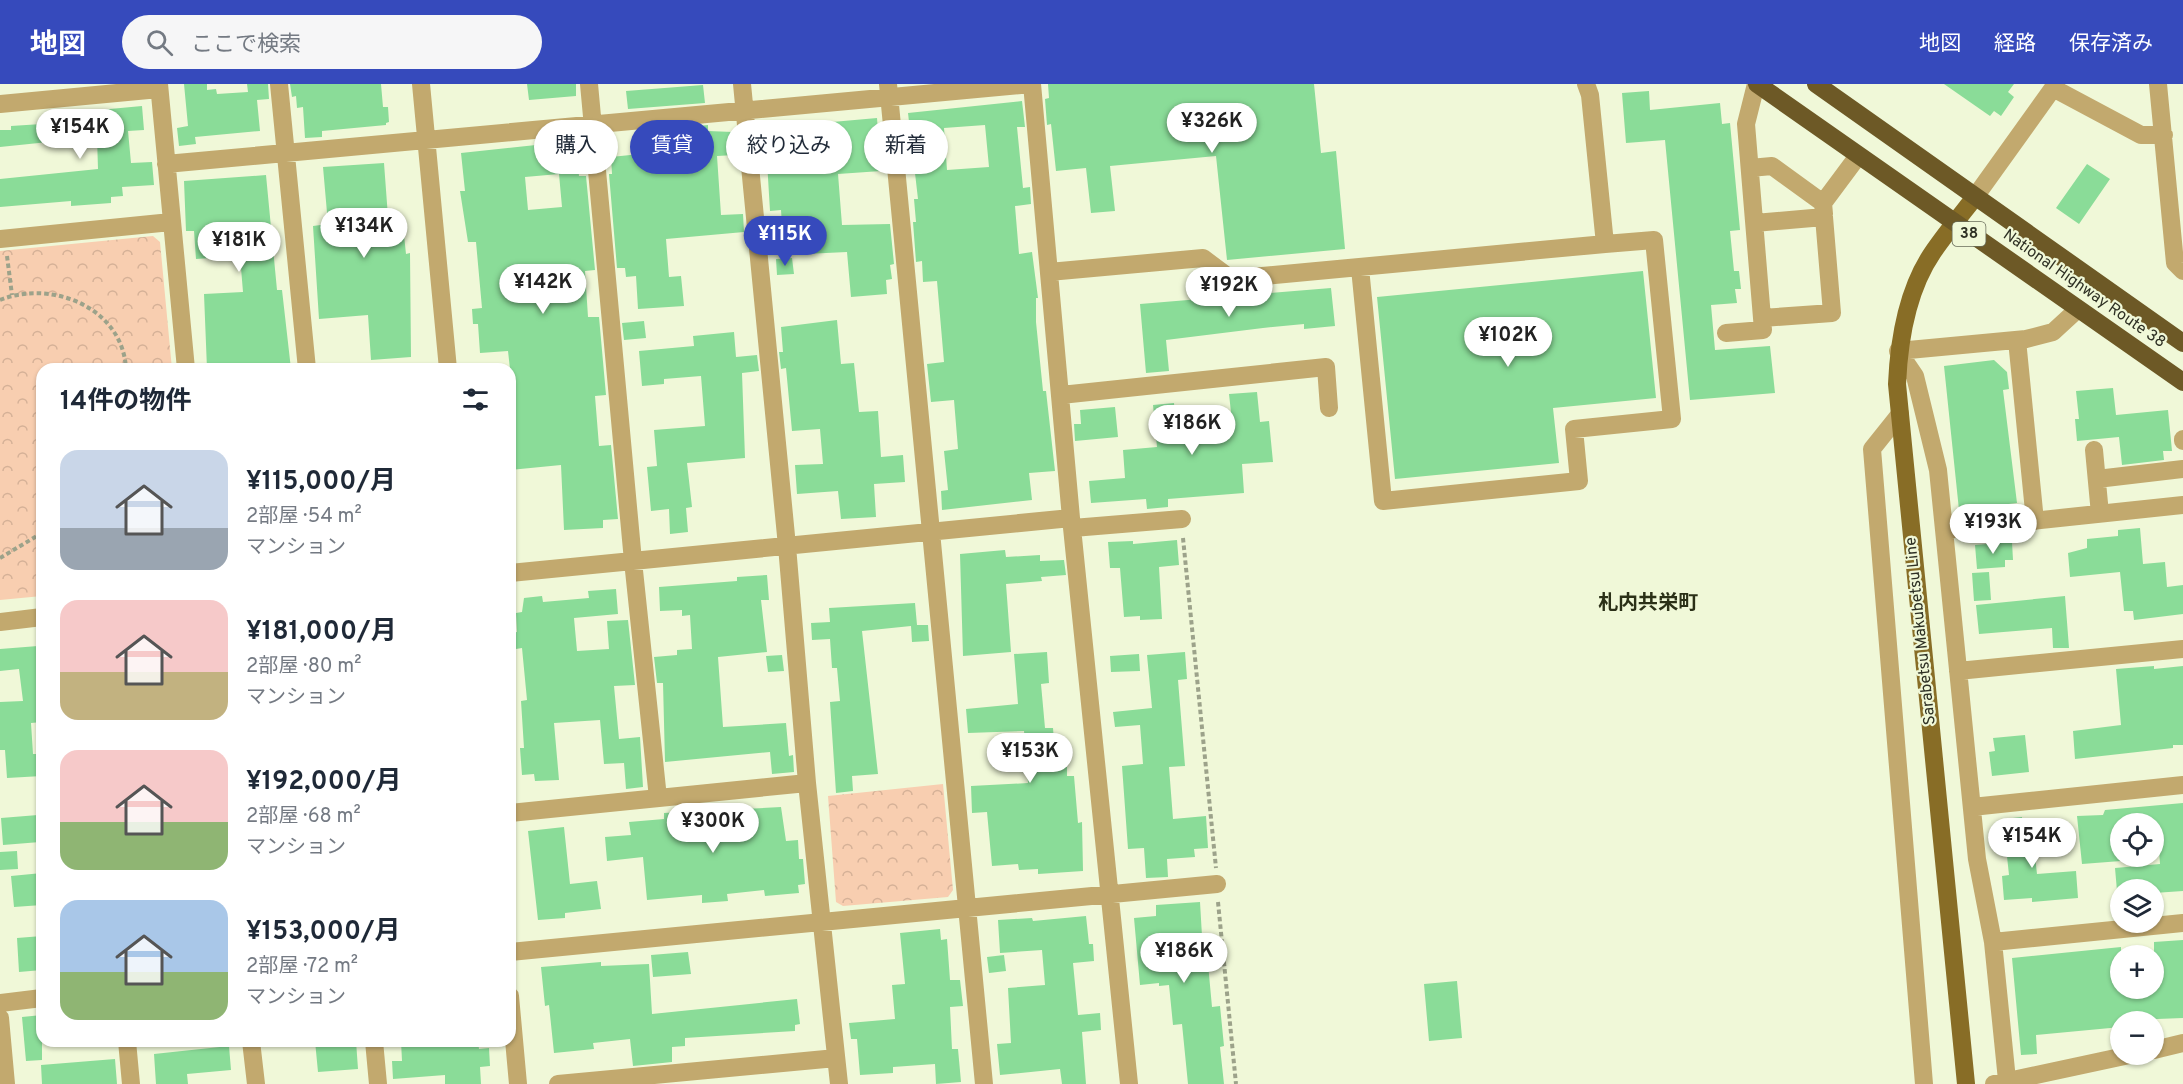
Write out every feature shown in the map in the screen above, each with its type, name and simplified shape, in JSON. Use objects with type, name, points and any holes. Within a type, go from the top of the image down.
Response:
[{"type":"highway","name":"National Highway Route 38","points":[[1756,84],[2183,382]]},
{"type":"highway","name":"National Highway Route 38","points":[[1816,84],[2183,343]]},
{"type":"main road","name":"Sarabetsu Makubetsu Line","points":[[1965,1077],[1897,384],[1898,351],[1910,302],[1931,254],[1975,197]]},
{"type":"street","points":[[279,84],[306,363]]},
{"type":"street","points":[[421,84],[447,363]]},
{"type":"street","points":[[589,84],[593,120]]},
{"type":"street","points":[[742,84],[787,546],[807,783],[839,1084]]},
{"type":"street","points":[[618,123],[744,111],[889,91],[1032,84],[1072,523],[1129,1084]]},
{"type":"street","points":[[1726,333],[1763,330],[1746,123],[1756,84]]},
{"type":"street","points":[[2158,84],[2164,135],[2175,155],[2175,263],[2183,271]]},
{"type":"street","points":[[0,104],[159,86],[185,363]]},
{"type":"street","points":[[1975,197],[2054,86],[2141,135],[2164,135]]},
{"type":"street","points":[[1591,88],[1605,244]]},
{"type":"street","points":[[889,91],[984,1084]]},
{"type":"street","points":[[166,164],[534,130]]},
{"type":"street","points":[[1762,318],[1832,313],[1824,210],[1858,156]]},
{"type":"street","points":[[1750,168],[1772,166],[1824,210]]},
{"type":"street","points":[[597,174],[633,561],[658,798]]},
{"type":"street","points":[[1755,223],[1824,210]]},
{"type":"street","points":[[3,243],[171,222]]},
{"type":"street","points":[[1049,272],[1203,258],[1231,279],[1605,244],[1654,240],[1672,419],[1574,429],[1579,481],[1383,501],[1360,267]]},
{"type":"street","points":[[2078,309],[2052,332],[2018,340],[1898,351],[1915,376],[1938,470],[1946,530],[1977,859],[1993,942],[2000,1082],[2049,1074],[2110,1060]]},
{"type":"street","points":[[2018,340],[2035,521]]},
{"type":"street","points":[[1061,395],[1326,367],[1329,408]]},
{"type":"street","points":[[1900,414],[1872,449],[1924,1084]]},
{"type":"street","points":[[2094,450],[2100,514]]},
{"type":"street","points":[[2097,479],[2183,469]]},
{"type":"street","points":[[1946,530],[2183,505]]},
{"type":"street","points":[[516,572],[931,531],[1182,519]]},
{"type":"street","points":[[0,622],[36,618]]},
{"type":"street","points":[[1958,671],[2183,649]]},
{"type":"street","points":[[516,812],[807,783]]},
{"type":"street","points":[[1972,807],[2183,785]]},
{"type":"street","points":[[516,951],[1217,884]]},
{"type":"street","points":[[1993,942],[2183,923]]},
{"type":"street","points":[[0,1003],[36,1000]]},
{"type":"street","points":[[0,1018],[6,1084]]},
{"type":"street","points":[[2164,1048],[2183,1043]]},
{"type":"street","points":[[128,1047],[131,1084]]},
{"type":"street","points":[[252,1047],[256,1084]]},
{"type":"street","points":[[375,1047],[378,1084]]},
{"type":"street","points":[[515,1047],[518,1084]]},
{"type":"street","points":[[558,1084],[836,1058]]},
{"type":"path","points":[[3,243],[12,296]]},
{"type":"path","points":[[0,300],[12,296],[46,293],[72,298],[96,313],[118,338],[124,363]]},
{"type":"path","points":[[1182,519],[1236,1084]]},
{"type":"path","points":[[0,558],[36,537]]},
{"type":"green space","points":[[153,236],[160,242],[171,363],[36,363],[36,597],[0,600],[0,251]]},
{"type":"green space","points":[[943,784],[953,890],[948,897],[843,906],[836,902],[828,796]]},
{"type":"building","points":[[184,84],[207,84],[207,90],[216,89],[217,94],[248,92],[247,84],[268,84],[269,99],[257,100],[260,131],[195,137],[196,144],[179,146],[177,128],[188,126]]},
{"type":"building","points":[[290,84],[381,84],[383,107],[388,107],[389,122],[386,125],[322,131],[322,137],[305,138],[303,107],[297,108],[296,96],[292,97]]},
{"type":"building","points":[[527,84],[576,84],[576,96],[529,100]]},
{"type":"building","points":[[1048,84],[1314,84],[1321,153],[1336,151],[1345,249],[1227,260],[1216,156],[1110,166],[1115,211],[1091,213],[1086,168],[1056,171],[1051,124],[1047,125],[1045,99],[1049,98]]},
{"type":"building","points":[[1944,84],[2014,84],[2008,92],[2014,97],[2001,116],[1994,111],[1990,116]]},
{"type":"building","points":[[703,85],[705,103],[628,109],[626,91]]},
{"type":"building","points":[[1649,91],[1650,110],[1720,103],[1722,124],[1730,123],[1740,230],[1730,231],[1734,271],[1739,271],[1741,289],[1735,289],[1737,303],[1711,305],[1715,350],[1770,346],[1775,393],[1690,400],[1665,140],[1626,143],[1622,93]]},
{"type":"building","points":[[1022,101],[1025,127],[1017,127],[1023,188],[1030,187],[1031,204],[1015,206],[1019,254],[1032,252],[1038,298],[1036,298],[1036,322],[1043,391],[1046,391],[1055,471],[1029,473],[1032,500],[942,510],[941,491],[948,490],[944,451],[958,449],[954,400],[931,402],[927,364],[944,362],[937,281],[923,282],[922,261],[916,262],[913,222],[916,222],[914,199],[918,199],[915,174],[948,174],[948,170],[989,167],[985,125],[948,128],[948,120],[909,120],[908,113]]},
{"type":"building","points":[[142,106],[144,130],[128,131],[131,163],[152,162],[154,185],[122,187],[123,196],[111,197],[111,203],[71,206],[71,201],[0,207],[0,179],[98,169],[97,137],[0,147],[0,130],[11,130],[11,126],[57,123],[56,114]]},
{"type":"building","points":[[877,118],[877,120],[864,120],[864,172],[852,173],[852,120]]},
{"type":"building","points":[[714,131],[726,132],[726,156],[717,156],[721,215],[743,214],[744,232],[666,239],[669,277],[681,276],[684,306],[638,309],[636,276],[626,277],[625,268],[617,268],[609,174],[618,174],[618,156],[630,155],[630,174],[714,174]]},
{"type":"building","points":[[534,145],[534,174],[559,174],[579,174],[579,176],[586,176],[595,270],[585,271],[588,317],[599,317],[606,395],[595,396],[599,446],[611,445],[618,519],[603,520],[603,528],[564,530],[561,465],[516,469],[516,363],[509,363],[508,351],[480,353],[478,324],[473,324],[472,309],[482,308],[476,242],[468,242],[460,191],[465,191],[461,153]],"holes":[[[559,174],[562,207],[528,210],[525,177]]]},
{"type":"building","points":[[384,163],[388,217],[402,216],[406,254],[410,253],[411,357],[371,360],[368,315],[319,319],[313,226],[328,224],[323,167]]},
{"type":"building","points":[[2087,164],[2110,179],[2079,224],[2056,208]]},
{"type":"building","points":[[768,174],[838,174],[842,225],[890,224],[894,264],[890,265],[892,279],[886,280],[887,294],[851,297],[847,252],[784,255],[781,210],[770,211]]},
{"type":"building","points":[[266,175],[277,290],[282,290],[290,363],[207,363],[204,294],[243,292],[240,256],[196,259],[194,231],[186,231],[184,181]]},
{"type":"building","points":[[792,258],[794,274],[777,275],[776,259]]},
{"type":"building","points":[[1643,271],[1656,398],[1553,408],[1559,463],[1395,479],[1377,297]]},
{"type":"building","points":[[1331,288],[1335,326],[1304,329],[1304,324],[1166,340],[1169,371],[1146,373],[1140,304]]},
{"type":"building","points":[[837,320],[841,364],[854,363],[859,412],[878,411],[881,457],[903,455],[905,482],[874,484],[876,517],[841,519],[838,491],[797,494],[795,465],[823,464],[820,429],[792,431],[786,368],[781,369],[779,352],[783,352],[781,327]]},
{"type":"building","points":[[644,321],[646,338],[624,340],[622,323]]},
{"type":"building","points":[[734,332],[736,357],[757,355],[759,371],[742,373],[745,458],[687,463],[692,507],[686,508],[688,532],[670,534],[669,509],[651,511],[647,467],[657,466],[654,430],[705,426],[701,376],[664,379],[664,384],[642,386],[639,351],[694,346],[693,336]]},
{"type":"building","points":[[1994,360],[2007,372],[2009,389],[2003,390],[2017,503],[1959,510],[1944,366]]},
{"type":"building","points":[[2113,388],[2116,415],[2168,410],[2172,451],[2163,451],[2164,460],[2122,465],[2119,437],[2077,441],[2075,419],[2079,419],[2076,391]]},
{"type":"building","points":[[1257,392],[1260,422],[1269,421],[1273,462],[1242,464],[1244,493],[1168,499],[1168,507],[1147,509],[1146,499],[1091,503],[1089,481],[1125,478],[1123,450],[1157,447],[1153,405],[1174,403],[1175,416],[1231,412],[1229,394]]},
{"type":"building","points":[[1115,407],[1118,437],[1075,441],[1074,424],[1081,424],[1080,410]]},
{"type":"building","points":[[2140,528],[2143,564],[2165,562],[2167,587],[2183,585],[2183,614],[2134,620],[2133,611],[2124,611],[2120,572],[2070,577],[2068,553],[2087,548],[2087,539],[2118,536],[2118,530]]},
{"type":"building","points":[[1177,540],[1179,565],[1159,567],[1162,619],[1140,620],[1140,616],[1124,617],[1120,568],[1110,568],[1108,542],[1133,541],[1133,544]]},
{"type":"building","points":[[2012,542],[2013,560],[2005,560],[2005,567],[1977,569],[1975,545]]},
{"type":"building","points":[[1005,550],[1006,557],[1040,555],[1040,561],[1064,560],[1066,575],[1041,577],[1042,581],[1006,584],[1011,652],[963,656],[960,554]]},
{"type":"building","points":[[1989,572],[1991,600],[1974,601],[1972,573]]},
{"type":"building","points":[[767,575],[769,600],[761,600],[767,652],[718,657],[723,727],[786,723],[789,756],[793,755],[794,772],[772,774],[770,752],[665,762],[663,683],[657,683],[654,657],[677,655],[677,650],[692,649],[690,615],[682,616],[682,610],[660,611],[659,587],[737,581],[737,577]]},
{"type":"building","points":[[616,589],[618,614],[574,618],[577,651],[609,649],[607,621],[628,620],[635,685],[614,686],[619,739],[640,737],[643,787],[626,789],[624,763],[604,764],[600,720],[554,723],[559,780],[535,781],[534,774],[522,775],[520,748],[524,748],[521,701],[527,700],[522,648],[516,649],[516,613],[522,612],[524,598],[542,596],[543,602],[589,598],[588,591]]},
{"type":"building","points":[[2065,596],[2069,648],[2053,648],[2052,628],[1979,634],[1976,605]]},
{"type":"building","points":[[915,603],[917,625],[928,625],[929,641],[912,642],[911,626],[862,631],[878,774],[852,776],[853,791],[836,793],[830,702],[840,701],[837,668],[832,668],[830,639],[812,640],[811,623],[830,622],[829,608]]},
{"type":"building","points":[[36,646],[36,723],[31,723],[33,754],[36,754],[36,776],[7,778],[5,750],[0,750],[0,702],[23,701],[19,669],[0,671],[0,649]]},
{"type":"building","points":[[1047,652],[1049,683],[1041,684],[1045,728],[1053,728],[1056,767],[1067,767],[1067,776],[1074,776],[1078,823],[1082,822],[1083,871],[1038,874],[1038,869],[1019,870],[1018,864],[992,866],[987,812],[972,813],[971,786],[1028,783],[1024,731],[968,733],[966,709],[1018,704],[1014,654]]},
{"type":"building","points":[[1185,652],[1187,679],[1178,680],[1185,766],[1169,767],[1173,819],[1206,816],[1208,848],[1194,849],[1195,857],[1167,859],[1168,877],[1146,878],[1144,848],[1128,849],[1122,766],[1143,764],[1140,725],[1115,727],[1113,712],[1152,708],[1147,655]]},
{"type":"building","points":[[1139,654],[1140,671],[1111,672],[1110,656]]},
{"type":"building","points":[[782,655],[784,671],[768,672],[766,656]]},
{"type":"building","points":[[2154,666],[2154,669],[2183,666],[2183,745],[2075,759],[2073,731],[2121,725],[2116,669]]},
{"type":"building","points":[[2025,735],[2029,772],[1992,776],[1989,752],[1995,751],[1993,738]]},
{"type":"building","points":[[2183,803],[2183,891],[2164,892],[2164,879],[2116,879],[2115,868],[2164,867],[2164,813],[2110,813],[2110,862],[2082,864],[2077,816],[2103,815],[2105,810]]},
{"type":"building","points":[[743,806],[744,809],[781,807],[786,841],[798,840],[799,859],[803,859],[805,884],[798,885],[799,893],[765,896],[764,890],[727,894],[728,901],[702,903],[702,895],[647,900],[643,857],[607,861],[605,837],[631,835],[629,822],[664,819],[664,813],[681,812],[681,817],[727,813],[727,807]]},
{"type":"building","points":[[36,815],[36,842],[3,845],[1,818]]},
{"type":"building","points":[[2022,817],[2022,821],[2031,820],[2037,874],[2076,871],[2078,898],[2032,902],[2032,898],[2004,900],[2002,876],[2009,875],[2003,819]]},
{"type":"building","points":[[564,827],[570,884],[597,881],[601,909],[565,913],[565,918],[538,920],[528,831]]},
{"type":"building","points":[[17,851],[18,869],[0,870],[0,852]]},
{"type":"building","points":[[36,874],[36,905],[14,907],[11,876]]},
{"type":"building","points":[[1200,902],[1203,953],[1207,953],[1212,1007],[1220,1006],[1224,1046],[1220,1047],[1224,1084],[1188,1084],[1182,1024],[1173,1025],[1169,985],[1159,986],[1159,983],[1140,985],[1134,918],[1156,916],[1156,905]]},
{"type":"building","points":[[1086,916],[1089,944],[1093,944],[1094,961],[1073,963],[1078,1015],[1100,1013],[1101,1030],[1082,1032],[1086,1084],[1062,1084],[1060,1069],[1000,1075],[997,1044],[1011,1043],[1008,988],[1045,985],[1042,950],[1000,953],[998,920],[1032,918],[1033,921]]},
{"type":"building","points":[[940,929],[941,940],[947,939],[950,980],[960,980],[963,1006],[950,1007],[952,1049],[958,1049],[961,1082],[936,1084],[935,1064],[893,1067],[893,1073],[860,1075],[857,1039],[851,1039],[849,1023],[895,1019],[892,985],[905,984],[900,933]]},
{"type":"building","points":[[36,936],[36,971],[19,972],[17,938]]},
{"type":"building","points":[[2183,940],[2183,1018],[2164,1019],[2164,1011],[2110,1011],[2110,1028],[2036,1035],[2037,1054],[2021,1055],[2012,958],[2110,948],[2110,999],[2164,999],[2164,945],[2154,945],[2154,942]]},
{"type":"building","points":[[688,952],[691,974],[653,977],[651,955]]},
{"type":"building","points":[[1004,955],[1006,971],[989,973],[987,957]]},
{"type":"building","points":[[601,962],[601,966],[649,964],[652,1014],[797,999],[800,1024],[795,1025],[795,1031],[685,1038],[685,1046],[672,1047],[672,1062],[633,1066],[630,1039],[593,1043],[594,1049],[554,1053],[549,1005],[545,1006],[541,967]]},
{"type":"building","points":[[1457,981],[1462,1038],[1429,1041],[1424,984]]},
{"type":"building","points":[[36,1016],[36,1047],[42,1047],[42,1060],[26,1061],[22,1017]]},
{"type":"building","points":[[229,1047],[231,1070],[187,1074],[188,1084],[156,1084],[154,1054]]},
{"type":"building","points":[[316,1047],[356,1047],[358,1069],[318,1072]]},
{"type":"building","points":[[401,1047],[479,1047],[479,1049],[489,1048],[490,1066],[480,1067],[481,1084],[445,1084],[445,1075],[393,1079],[392,1061],[402,1061]]},
{"type":"building","points":[[115,1059],[117,1084],[42,1084],[41,1065]]},
{"type":"district","name":"札内共栄町","points":[[1648,604]]}]
